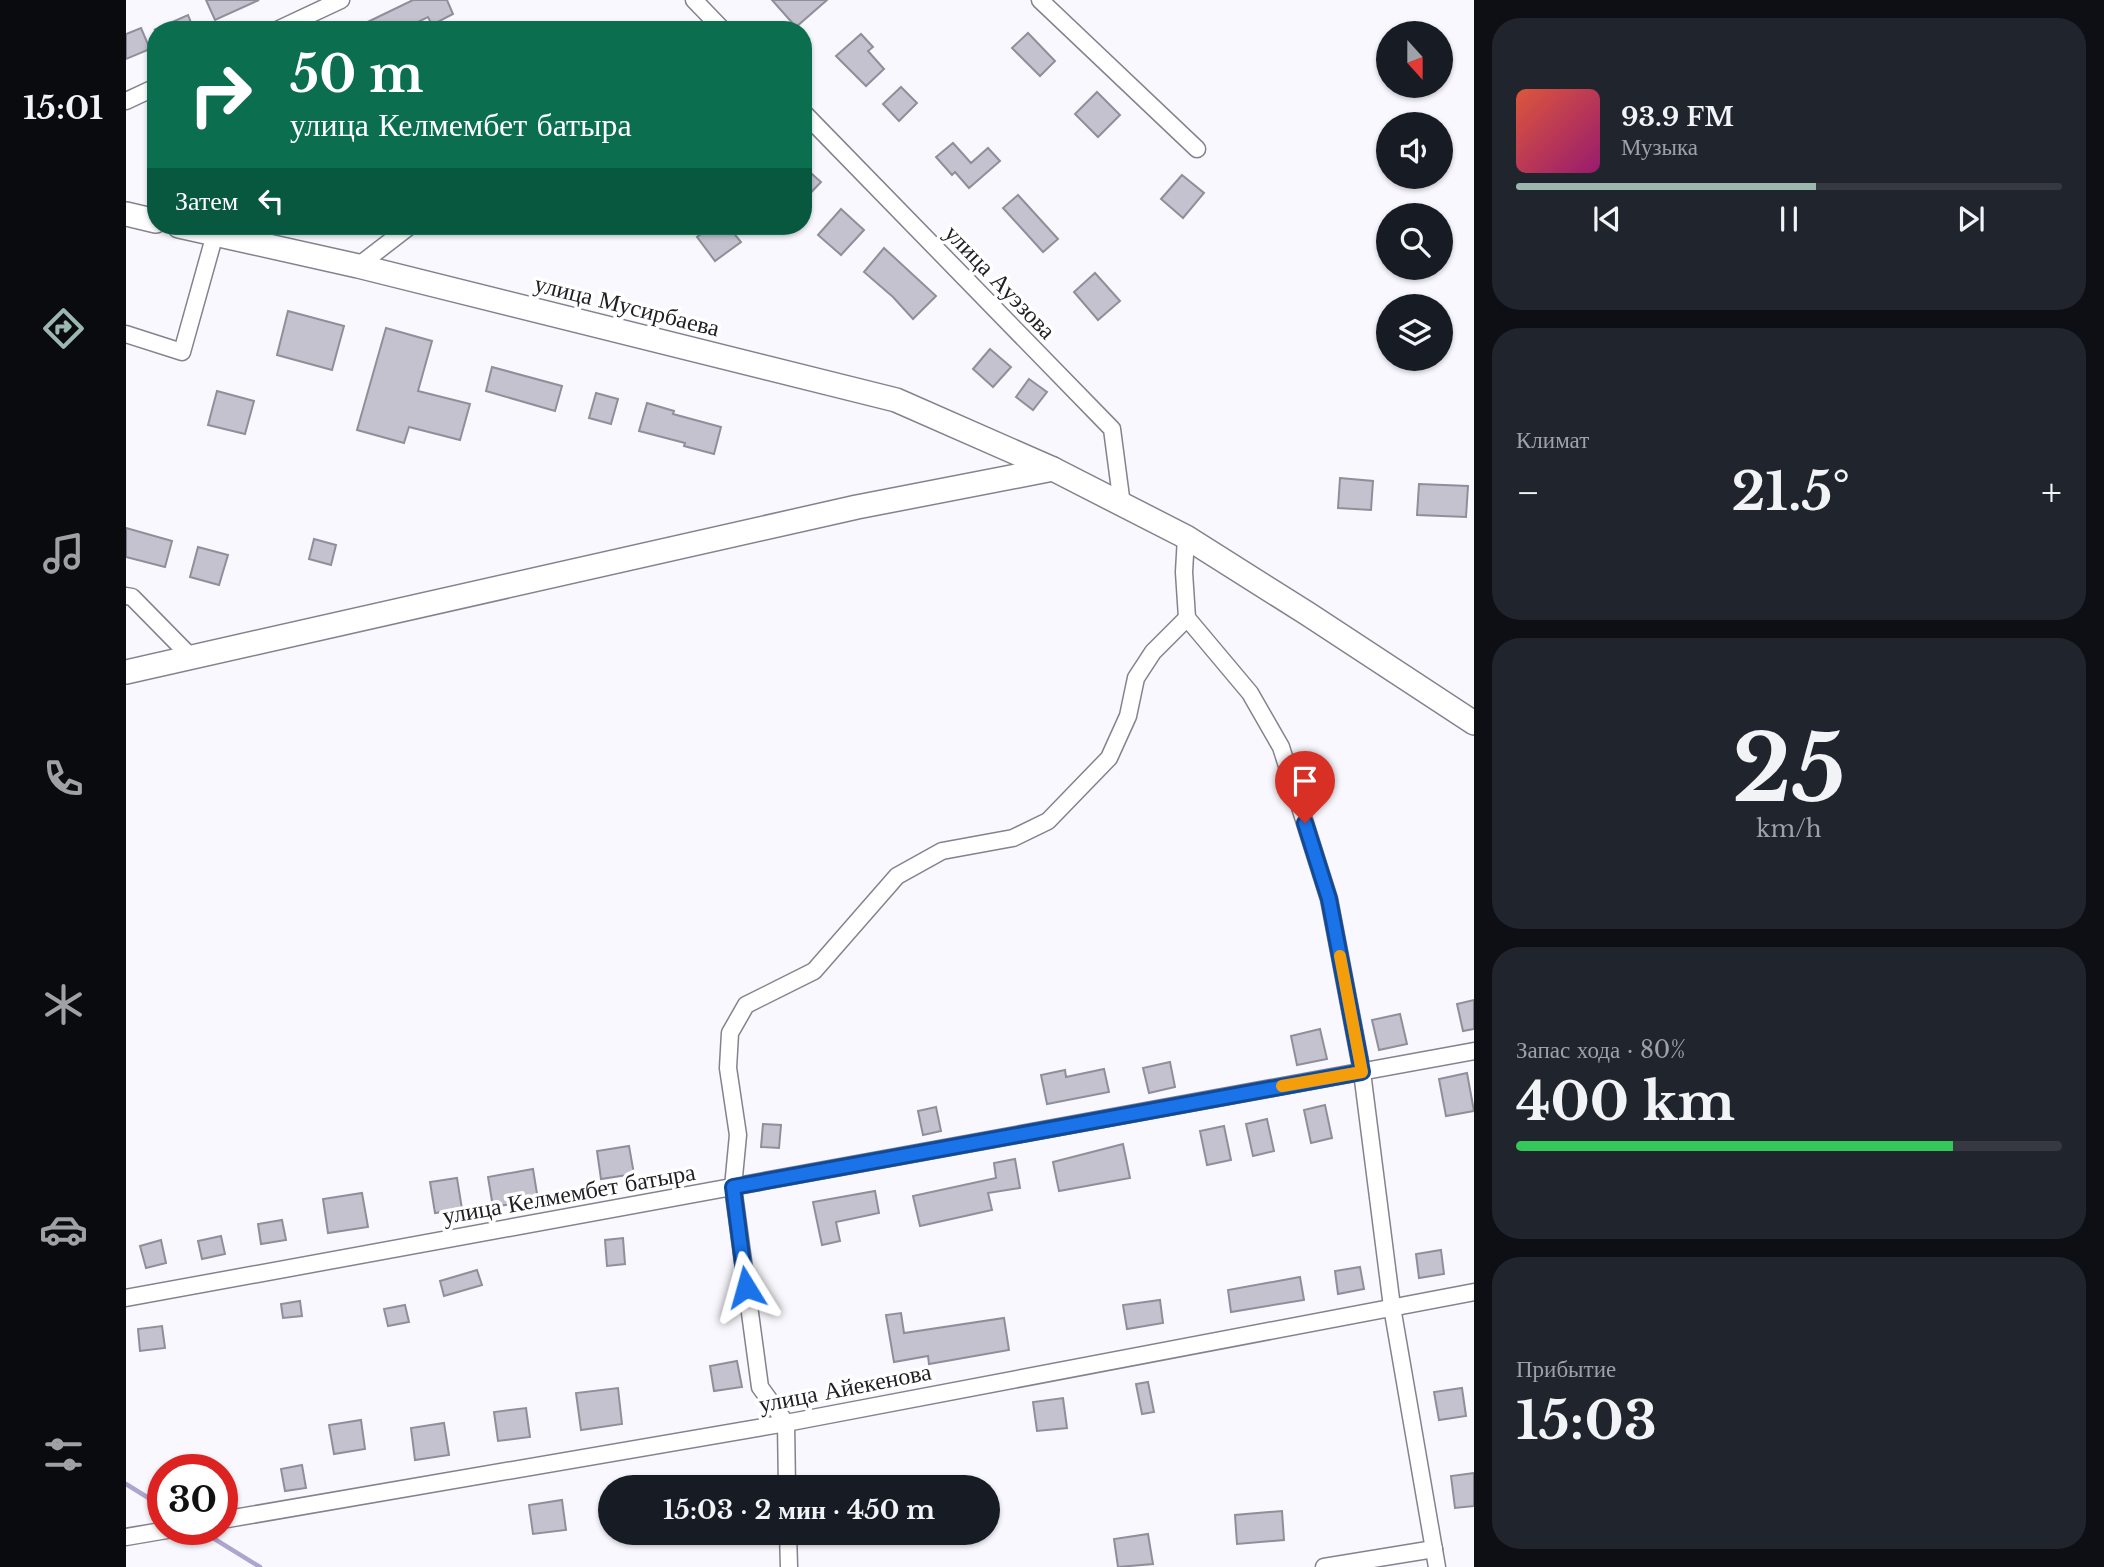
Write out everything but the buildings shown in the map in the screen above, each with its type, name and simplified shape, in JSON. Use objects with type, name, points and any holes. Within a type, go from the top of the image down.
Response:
[{"type":"main road","points":[[126,214],[147,218]]},
{"type":"main road","name":"улица Мусирбаева","points":[[219,235],[358,266],[896,400],[1053,469],[1186,537],[1474,723]]},
{"type":"main road","points":[[126,672],[858,507],[1053,469]]},
{"type":"street","points":[[296,21],[341,0]]},
{"type":"street","points":[[694,0],[714,21]]},
{"type":"street","points":[[1040,0],[1197,149]]},
{"type":"street","points":[[126,101],[147,91]]},
{"type":"street","name":"улица Ауэзова","points":[[812,121],[1112,429],[1122,505]]},
{"type":"street","points":[[126,334],[182,352],[215,235]]},
{"type":"street","points":[[358,266],[398,235]]},
{"type":"street","points":[[1186,537],[1184,572],[1187,618],[1250,693],[1281,747],[1329,899],[1362,1072],[1392,1307],[1437,1567]]},
{"type":"street","points":[[126,596],[132,597],[191,657]]},
{"type":"street","points":[[787,1475],[786,1423],[760,1387],[733,1187],[738,1135],[728,1068],[730,1033],[746,1005],[814,971],[897,876],[942,851],[1013,838],[1048,821],[1109,758],[1128,716],[1136,678],[1153,652],[1187,618]]},
{"type":"street","name":"улица Келмембет батыра","points":[[126,1298],[1474,1051]]},
{"type":"street","name":"улица Айекенова","points":[[238,1517],[786,1423],[1474,1292]]},
{"type":"street","points":[[126,1537],[147,1533]]},
{"type":"street","points":[[788,1545],[789,1567]]},
{"type":"street","points":[[1324,1567],[1434,1549]]},
{"type":"waterway","points":[[126,1484],[147,1497]]},
{"type":"waterway","points":[[224,1545],[260,1567]]},
{"type":"slow traffic","points":[[1282,1086],[1362,1072],[1340,956]]},
{"type":"route","points":[[746,1287],[733,1187],[1362,1072],[1329,899],[1305,823]]}]
